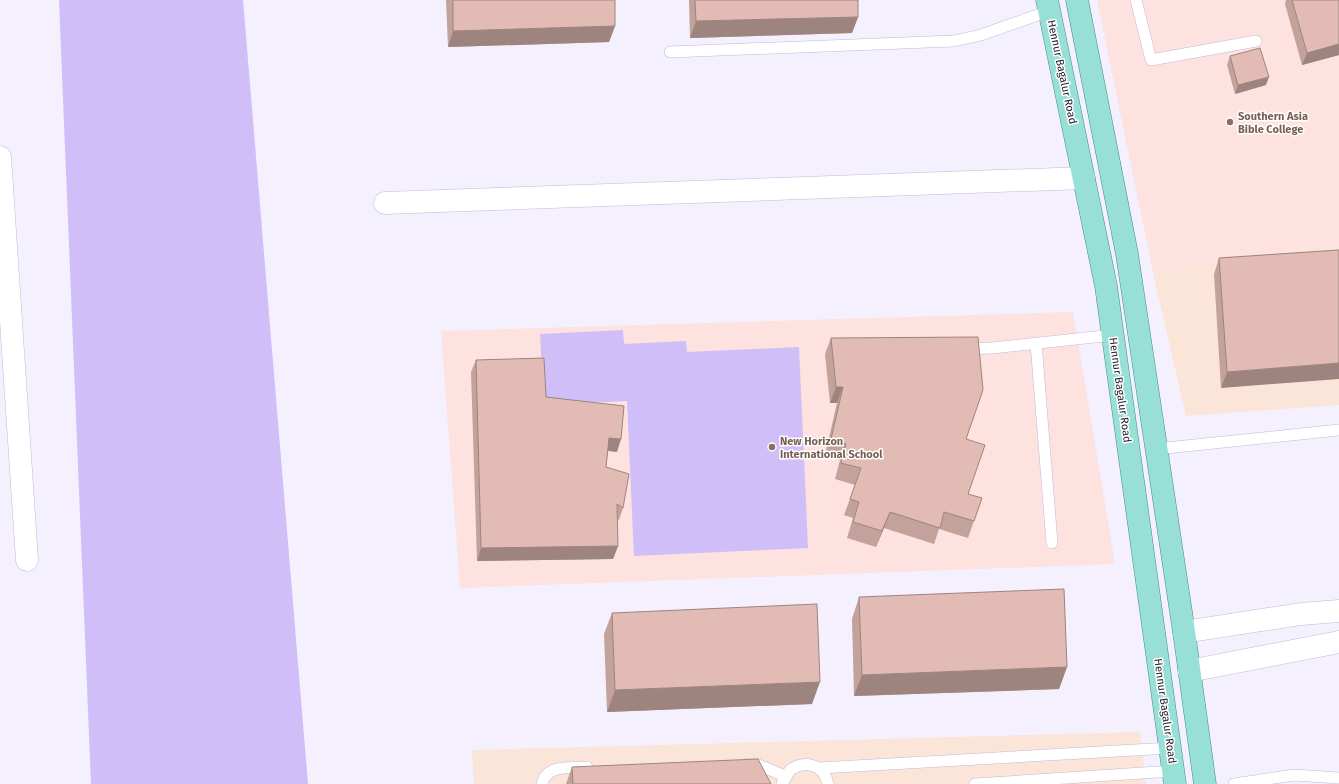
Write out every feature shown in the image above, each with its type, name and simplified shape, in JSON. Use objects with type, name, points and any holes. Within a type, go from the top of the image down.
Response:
[{"type":"main road","points":[[1078,0],[1127,254],[1184,632],[1205,784]]},
{"type":"main road","name":"Hennur Bagalur Road","points":[[1048,5],[1106,286],[1174,778]]},
{"type":"street","points":[[0,158],[28,560]]},
{"type":"street","points":[[385,203],[1084,178]]},
{"type":"street","points":[[1184,632],[1300,614],[1339,611]]},
{"type":"street","points":[[1189,671],[1339,642]]},
{"type":"lane","points":[[1136,0],[1150,60],[1256,41]]},
{"type":"lane","points":[[670,52],[954,41],[981,35],[1048,5]]},
{"type":"lane","points":[[952,349],[992,348],[1113,335]]},
{"type":"lane","points":[[1036,343],[1052,543]]},
{"type":"lane","points":[[1156,449],[1339,430]]},
{"type":"lane","points":[[740,764],[756,764],[784,780],[790,770],[796,766],[804,764],[819,768],[1170,748]]},
{"type":"lane","points":[[542,784],[546,775],[559,768],[599,767]]},
{"type":"lane","points":[[819,768],[824,773],[828,784]]},
{"type":"lane","points":[[1234,784],[1294,775],[1339,778]]},
{"type":"lane","points":[[975,784],[1174,778]]},
{"type":"shaded area","points":[[59,0],[243,0],[308,784],[91,784]]},
{"type":"shaded area","name":"Southern Asia Bible College","points":[[1097,0],[1339,0],[1339,244],[1153,273]]},
{"type":"shaded area","points":[[1339,244],[1339,405],[1186,416],[1153,273]]},
{"type":"shaded area","name":"New Horizon International School","points":[[1073,312],[1115,564],[460,588],[441,331]]},
{"type":"shaded area","points":[[623,330],[624,344],[686,341],[687,352],[799,347],[808,548],[634,556],[627,401],[544,405],[540,334]]},
{"type":"shaded area","points":[[1140,732],[1146,784],[474,784],[472,750]]},
{"type":"building","points":[[453,0],[615,0],[615,26],[453,31]]},
{"type":"building","points":[[695,0],[858,0],[858,17],[696,21]]},
{"type":"building","points":[[1292,0],[1339,0],[1339,44],[1307,53]]},
{"type":"building","points":[[1260,48],[1269,77],[1238,85],[1230,56]]},
{"type":"building","points":[[1339,250],[1339,363],[1227,372],[1219,258]]},
{"type":"building","points":[[978,337],[983,390],[966,439],[985,445],[968,494],[982,498],[974,521],[944,512],[940,528],[890,512],[882,531],[853,522],[859,502],[850,499],[861,468],[841,463],[846,444],[831,439],[843,387],[836,387],[831,338]]},
{"type":"building","points":[[544,358],[546,397],[624,406],[621,439],[609,438],[606,467],[629,474],[623,508],[617,504],[618,546],[481,548],[476,360]]},
{"type":"building","points":[[1064,589],[1067,667],[862,675],[859,597]]},
{"type":"building","points":[[817,604],[820,682],[615,690],[612,613]]},
{"type":"building","points":[[758,759],[771,784],[573,784],[572,767]]},
{"type":"place","name":"Southern Asia Bible College","points":[[1230,122]]},
{"type":"place","name":"New Horizon International School","points":[[772,447]]}]
